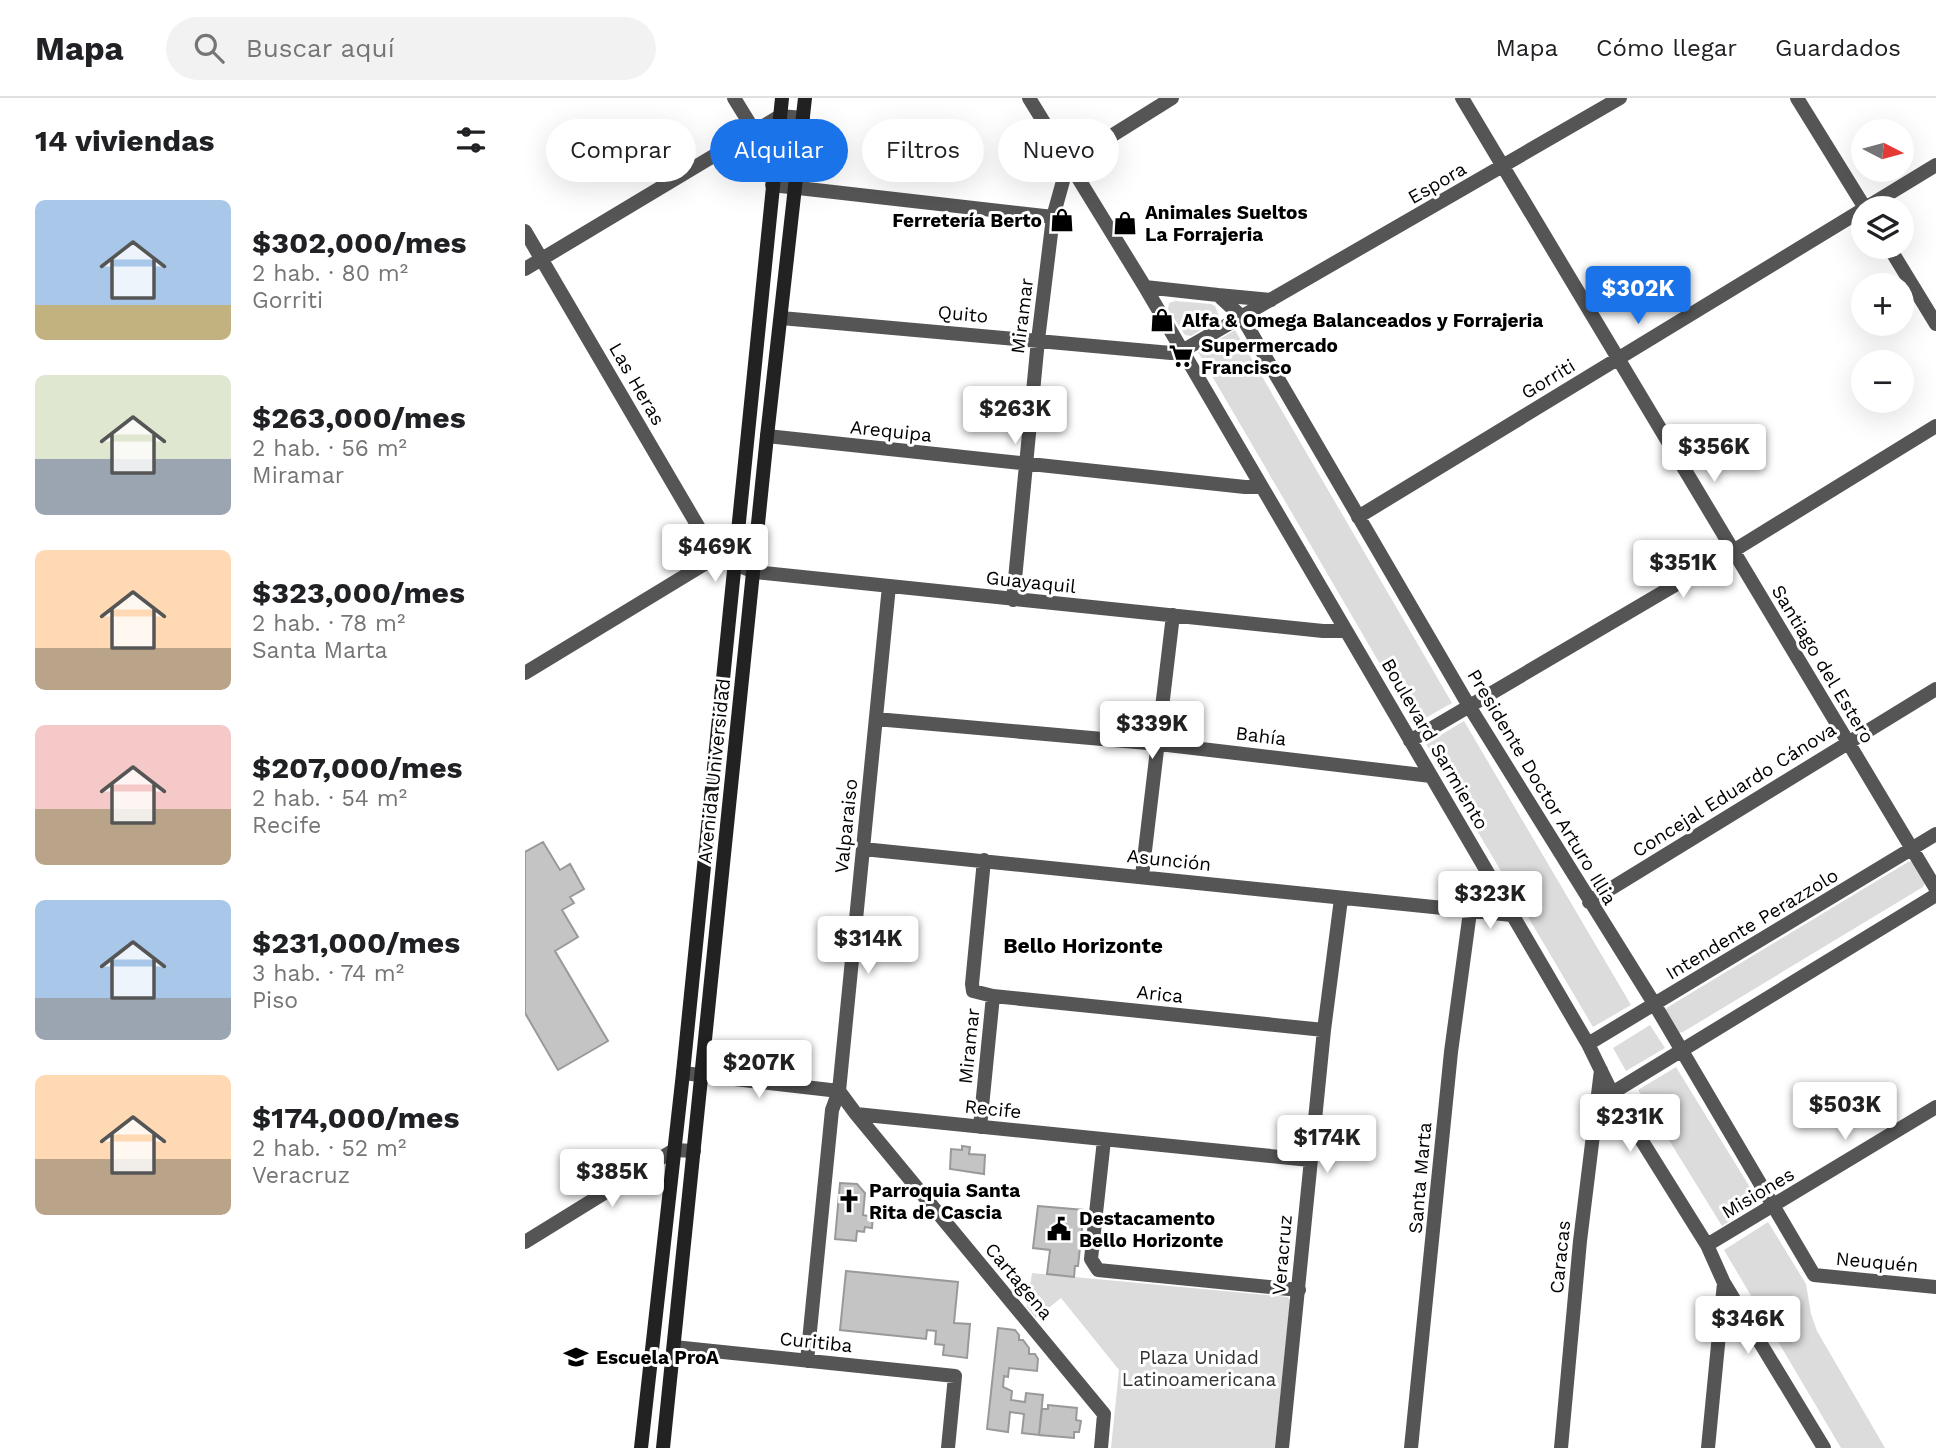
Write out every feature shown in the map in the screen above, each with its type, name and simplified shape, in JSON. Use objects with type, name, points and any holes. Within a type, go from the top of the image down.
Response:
[{"type":"main road","name":"Avenida Universidad","points":[[780,119],[782,98]]},
{"type":"main road","name":"Avenida Universidad","points":[[663,1448],[767,436],[805,98]]},
{"type":"main road","name":"Avenida Universidad","points":[[641,1448],[683,1073],[772,182]]},
{"type":"street","points":[[734,98],[747,119]]},
{"type":"street","name":"Boulevard Sarmiento","points":[[1029,98],[1041,119]]},
{"type":"street","points":[[1119,131],[1172,98]]},
{"type":"street","name":"Santiago del Estero","points":[[1462,98],[1936,889]]},
{"type":"street","name":"Espora","points":[[1182,351],[1619,98]]},
{"type":"street","points":[[1797,98],[1858,196]]},
{"type":"street","points":[[776,119],[780,116],[803,118]]},
{"type":"street","points":[[525,269],[710,160]]},
{"type":"street","name":"Gorriti","points":[[1885,196],[1936,165]]},
{"type":"street","name":"Miramar","points":[[1013,600],[1038,340],[1053,217],[1062,182]]},
{"type":"street","name":"Boulevard Sarmiento","points":[[1079,182],[1145,288],[1588,1044],[1612,1093],[1707,1245],[1724,1283],[1824,1448]]},
{"type":"street","points":[[772,185],[1053,217]]},
{"type":"street","name":"Gorriti","points":[[1359,517],[1851,217]]},
{"type":"street","name":"Las Heras","points":[[525,231],[716,557]]},
{"type":"street","points":[[1896,259],[1936,324]]},
{"type":"street","points":[[1145,288],[1271,300]]},
{"type":"street","name":"Presidente Doctor Arturo Illia","points":[[1218,295],[1242,317],[1469,706],[1655,1005],[1814,1275]]},
{"type":"street","name":"Quito","points":[[781,318],[1171,354],[1182,351]]},
{"type":"street","points":[[1411,741],[1733,551],[1936,426]]},
{"type":"street","name":"Arequipa","points":[[767,436],[1245,488],[1262,487]]},
{"type":"street","points":[[525,673],[716,557]]},
{"type":"street","name":"Guayaquil","points":[[716,557],[755,572],[1323,631],[1346,631]]},
{"type":"street","name":"Valparaiso","points":[[807,1361],[832,1110],[839,1091],[889,586]]},
{"type":"street","points":[[1142,876],[1173,615]]},
{"type":"street","name":"Concejal Eduardo Cánova","points":[[1589,902],[1936,690]]},
{"type":"street","name":"Bahía","points":[[876,719],[1159,744],[1431,776]]},
{"type":"street","name":"Intendente Perazzolo","points":[[1588,1044],[1936,835]]},
{"type":"street","name":"Asunción","points":[[863,849],[1512,915]]},
{"type":"street","name":"Miramar","points":[[979,1127],[993,996],[978,994],[973,991],[972,984],[984,860]]},
{"type":"street","points":[[1612,1093],[1936,894]]},
{"type":"street","name":"Veracruz","points":[[1282,1448],[1310,1160],[1341,899]]},
{"type":"street","name":"Santa Marta","points":[[1411,1448],[1451,1052],[1470,912]]},
{"type":"street","name":"Arica","points":[[993,996],[1324,1030]]},
{"type":"street","name":"Caracas","points":[[1561,1448],[1580,1241],[1601,1070]]},
{"type":"street","points":[[683,1073],[839,1091],[856,1114]]},
{"type":"street","name":"Misiones","points":[[1707,1245],[1936,1107]]},
{"type":"street","name":"Recife","points":[[856,1114],[1310,1160]]},
{"type":"street","name":"Cartagena","points":[[856,1114],[1104,1414],[1101,1448]]},
{"type":"street","points":[[1104,1140],[1091,1259],[1098,1270],[1104,1273],[1299,1290]]},
{"type":"street","points":[[525,1241],[674,1150],[694,1151]]},
{"type":"street","name":"Neuquén","points":[[1814,1275],[1936,1287]]},
{"type":"street","points":[[1708,1448],[1724,1283]]},
{"type":"street","name":"Curitiba","points":[[674,1347],[955,1376],[947,1448]]},
{"type":"green space","points":[[1175,301],[1211,304],[1215,306],[1220,318],[1191,336],[1185,335],[1168,309],[1169,303]]},
{"type":"green space","points":[[1235,330],[1452,703],[1415,724],[1198,352]]},
{"type":"green space","points":[[1464,721],[1631,1005],[1593,1027],[1426,744]]},
{"type":"green space","points":[[1912,861],[1925,883],[1923,887],[1678,1033],[1665,1010],[1668,1007]]},
{"type":"green space","points":[[1650,1025],[1665,1048],[1626,1071],[1613,1048]]},
{"type":"green space","points":[[1676,1067],[1759,1202],[1722,1226],[1638,1090]]},
{"type":"green space","points":[[1768,1222],[1806,1284],[1817,1331],[1885,1448],[1841,1448],[1724,1250]]},
{"type":"green space","name":"Plaza Unidad Latinoamericana","points":[[1032,1273],[1288,1297],[1290,1300],[1275,1448],[1111,1448],[1119,1370],[1061,1298],[1036,1318],[1027,1307]]},
{"type":"building","points":[[543,842],[560,870],[570,864],[584,889],[570,897],[574,903],[562,910],[578,937],[555,951],[608,1041],[558,1070],[525,1013],[525,852]]},
{"type":"building","points":[[962,1146],[970,1147],[969,1154],[985,1155],[984,1174],[950,1169],[951,1149],[962,1150]]},
{"type":"building","points":[[840,1183],[857,1184],[865,1193],[863,1215],[873,1217],[872,1228],[865,1227],[864,1232],[857,1231],[856,1241],[835,1239]]},
{"type":"building","name":"Destacamento Bello Horizonte","points":[[1038,1206],[1084,1210],[1078,1266],[1075,1266],[1074,1277],[1047,1274],[1050,1250],[1033,1248]]},
{"type":"building","points":[[846,1271],[958,1282],[954,1323],[970,1324],[967,1358],[943,1355],[944,1345],[935,1344],[936,1331],[927,1330],[926,1339],[840,1330]]},
{"type":"building","points":[[998,1328],[1015,1330],[1019,1340],[1023,1340],[1029,1348],[1029,1354],[1035,1354],[1038,1359],[1037,1371],[1009,1368],[1008,1377],[1004,1376],[1003,1387],[1012,1391],[1011,1400],[1025,1402],[1026,1393],[1043,1395],[1039,1435],[1022,1433],[1024,1414],[1010,1412],[1008,1432],[987,1429]]},
{"type":"building","points":[[1048,1405],[1077,1408],[1076,1420],[1081,1421],[1079,1432],[1074,1432],[1074,1438],[1039,1435],[1042,1409],[1048,1409]]},
{"type":"place","name":"Ferretería Berto","points":[[1062,220]]},
{"type":"place","name":"Animales Sueltos La Forrajeria","points":[[1125,223]]},
{"type":"place","name":"Alfa & Omega Balanceados y Forrajeria","points":[[1162,320]]},
{"type":"place","name":"Supermercado Francisco","points":[[1181,356]]},
{"type":"place","name":"Parroquia Santa Rita de Cascia","points":[[849,1201]]},
{"type":"place","name":"Destacamento Bello Horizonte","points":[[1059,1229]]},
{"type":"place","name":"Escuela ProA","points":[[576,1357]]},
{"type":"district","name":"Bello Horizonte","points":[[1083,945]]}]
